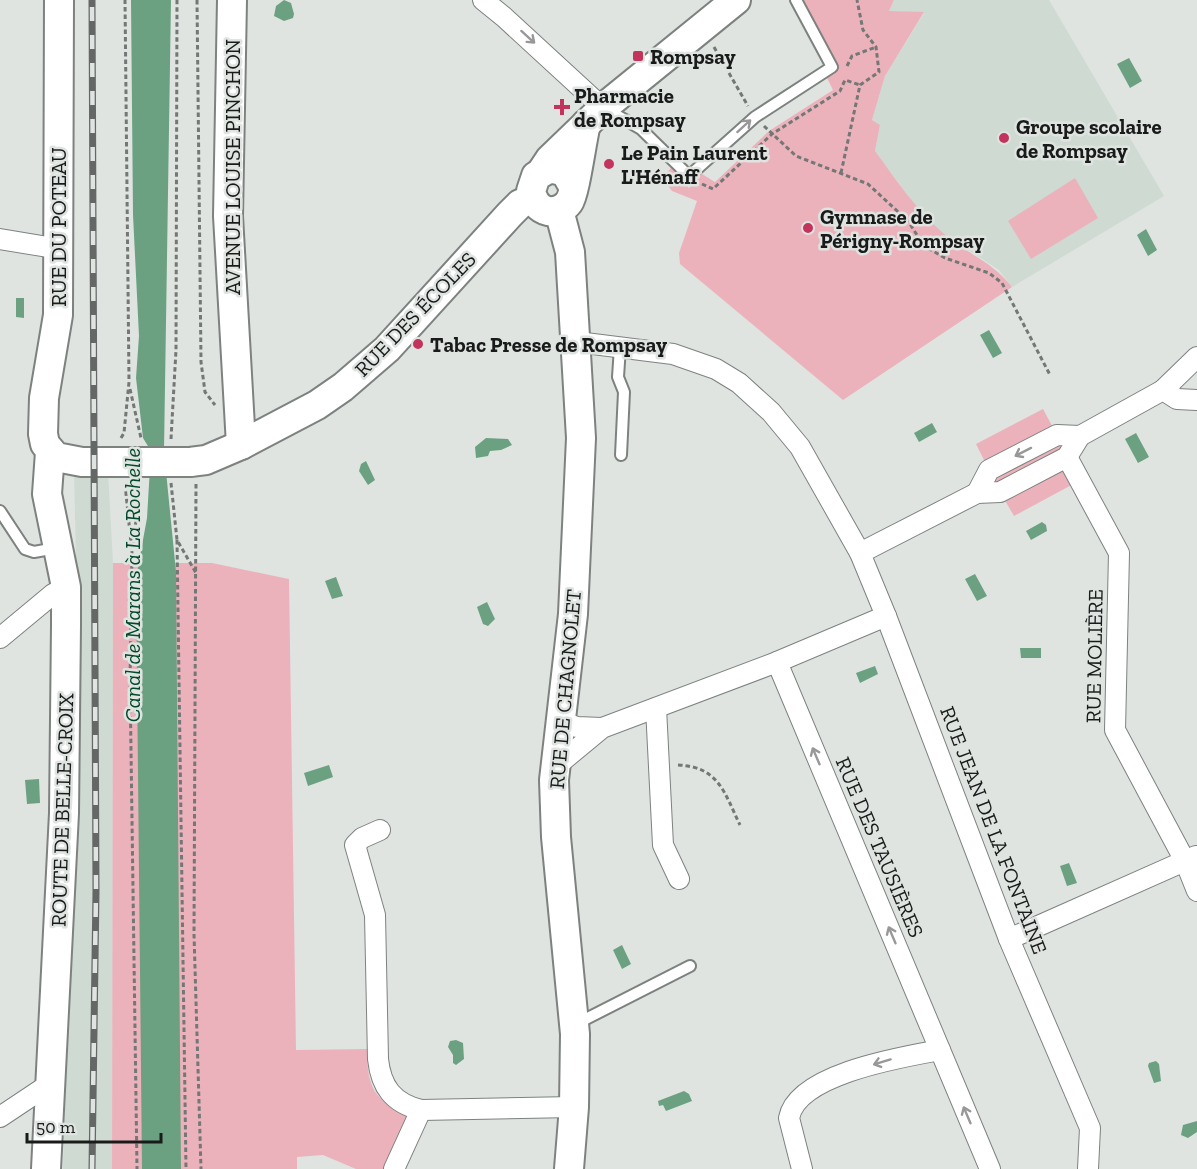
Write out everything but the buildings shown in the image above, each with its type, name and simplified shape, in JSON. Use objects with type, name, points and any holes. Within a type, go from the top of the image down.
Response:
[{"type":"street","name":"RUE DU POTEAU","points":[[50,452],[45,444],[42,417],[58,315],[59,0]]},
{"type":"street","name":"AVENUE LOUISE PINCHON","points":[[232,0],[228,216],[231,410],[241,446]]},
{"type":"street","points":[[483,0],[504,16],[594,116]]},
{"type":"street","points":[[594,116],[569,203],[559,210],[544,209],[533,199],[532,183],[550,159],[594,116],[736,0]]},
{"type":"street","points":[[542,171],[558,169],[565,172],[573,186]]},
{"type":"street","name":"RUE DES ÉCOLES","points":[[50,452],[64,460],[181,467],[241,446],[280,426],[327,399],[367,367],[510,214],[520,204],[533,199]]},
{"type":"street","name":"RUE DE CHAGNOLET","points":[[559,210],[570,252],[581,438],[573,614],[555,767],[556,837],[574,1025],[574,1107],[569,1169]]},
{"type":"street","points":[[0,239],[60,249]]},
{"type":"street","name":"RUE JEAN DE LA FONTAINE","points":[[577,342],[693,359],[716,369],[740,383],[771,412],[800,447],[860,553],[886,616],[1009,939],[1090,1128],[1088,1169]]},
{"type":"street","points":[[860,553],[977,493],[1000,492],[1067,457],[1080,436],[1163,390],[1197,357]]},
{"type":"street","points":[[1163,390],[1177,399],[1197,400]]},
{"type":"street","points":[[231,410],[280,426]]},
{"type":"street","points":[[977,493],[989,470],[1057,435],[1080,436]]},
{"type":"street","name":"ROUTE DE BELLE-CROIX","points":[[46,1169],[64,813],[66,587],[47,494],[50,452]]},
{"type":"street","name":"RUE MOLIÈRE","points":[[1067,457],[1119,553],[1115,730],[1191,858],[1197,891]]},
{"type":"street","points":[[0,638],[53,594],[66,587]]},
{"type":"street","points":[[555,767],[602,728],[777,662],[886,616]]},
{"type":"street","name":"RUE DES TAUSIÈRES","points":[[777,662],[990,1169]]},
{"type":"street","points":[[656,708],[663,844],[679,879]]},
{"type":"street","points":[[559,721],[577,727],[602,728]]},
{"type":"street","points":[[380,830],[362,838],[356,845],[375,915],[380,1075],[386,1089],[398,1102],[421,1110],[574,1107]]},
{"type":"street","points":[[1009,939],[1191,858]]},
{"type":"street","points":[[802,1169],[789,1118],[790,1110],[807,1091],[888,1060],[940,1050]]},
{"type":"street","points":[[0,1117],[51,1083]]},
{"type":"street","points":[[394,1169],[421,1110]]},
{"type":"lane","points":[[594,116],[641,129],[689,176],[755,117],[832,67],[796,0]]},
{"type":"lane","points":[[620,347],[618,377],[624,392],[621,455]]},
{"type":"lane","points":[[0,511],[25,549],[34,552],[57,548]]},
{"type":"lane","points":[[574,1025],[690,966]]},
{"type":"path","points":[[125,0],[129,382],[124,433],[113,451],[113,472],[124,479],[132,553],[130,681],[137,1169]]},
{"type":"path","points":[[177,0],[176,350],[181,467],[177,540],[186,1169]]},
{"type":"path","points":[[197,0],[201,362],[205,392],[231,410]]},
{"type":"path","points":[[857,0],[863,30],[876,47],[879,72],[860,85],[842,173],[868,184],[908,220],[924,246],[945,258],[989,273],[1002,283],[1050,375]]},
{"type":"path","points":[[696,182],[713,189],[772,134],[840,91],[852,56],[876,47]]},
{"type":"path","points":[[845,80],[860,85]]},
{"type":"path","points":[[181,467],[197,575],[194,934],[201,1169]]},
{"type":"path","points":[[177,540],[197,575]]},
{"type":"path","points":[[659,764],[697,766],[710,773],[719,783],[740,825]]},
{"type":"shaded area","points":[[131,0],[171,0],[164,451],[176,572],[181,1169],[142,1169],[136,578],[147,518],[151,451],[143,438],[136,378],[139,336],[133,215]]},
{"type":"shaded area","points":[[284,0],[291,3],[294,14],[293,18],[284,21],[274,16],[276,6]]},
{"type":"shaded area","points":[[796,0],[894,0],[889,11],[924,12],[885,76],[872,120],[880,125],[875,151],[933,224],[988,264],[1012,287],[843,400],[680,264],[679,253],[697,201],[672,191],[662,178],[671,168],[689,188],[702,174],[715,182],[769,131],[833,90],[824,72],[832,67]]},
{"type":"shaded area","name":"Groupe scolaire de Rompsay","points":[[894,0],[1049,0],[1164,196],[1012,287],[999,270],[942,233],[919,210],[875,151],[880,125],[872,120],[885,76],[924,13],[889,11]]},
{"type":"shaded area","points":[[1129,58],[1142,81],[1130,88],[1117,64]]},
{"type":"shaded area","points":[[1075,178],[1098,218],[1031,259],[1008,221]]},
{"type":"shaded area","points":[[1146,229],[1157,250],[1148,256],[1137,235]]},
{"type":"shaded area","points":[[16,298],[24,298],[24,318],[16,317]]},
{"type":"shaded area","points":[[989,330],[1002,353],[993,358],[980,335]]},
{"type":"shaded area","points":[[1043,409],[1057,435],[1080,436],[1067,457],[1079,481],[1014,516],[1000,492],[977,493],[989,470],[976,444]]},
{"type":"shaded area","points":[[932,423],[937,432],[919,442],[914,433]]},
{"type":"shaded area","points":[[1136,433],[1149,457],[1138,463],[1125,439]]},
{"type":"shaded area","points":[[486,438],[508,439],[512,445],[501,450],[490,451],[488,456],[476,458],[475,447]]},
{"type":"shaded area","points":[[366,461],[375,480],[368,485],[359,471],[361,464]]},
{"type":"shaded area","points":[[74,472],[108,472],[113,563],[112,1169],[63,1169],[71,889],[76,557]]},
{"type":"shaded area","points":[[1042,522],[1046,525],[1047,531],[1031,540],[1026,531]]},
{"type":"shaded area","points":[[113,563],[212,563],[289,579],[296,1050],[367,1049],[369,1074],[375,1091],[388,1104],[409,1116],[385,1169],[356,1169],[323,1155],[297,1157],[297,1169],[112,1169]]},
{"type":"shaded area","points":[[975,574],[987,596],[977,601],[965,579]]},
{"type":"shaded area","points":[[336,577],[343,596],[332,599],[325,581]]},
{"type":"shaded area","points":[[487,602],[495,619],[488,626],[483,624],[477,607]]},
{"type":"shaded area","points":[[1020,648],[1041,648],[1041,658],[1021,658]]},
{"type":"shaded area","points":[[875,666],[878,674],[860,683],[856,673]]},
{"type":"shaded area","points":[[329,765],[333,777],[308,786],[304,773]]},
{"type":"shaded area","points":[[39,779],[40,803],[27,804],[25,780]]},
{"type":"shaded area","points":[[1069,863],[1077,883],[1067,886],[1060,866]]},
{"type":"shaded area","points":[[622,945],[631,964],[622,969],[613,950]]},
{"type":"shaded area","points":[[456,1040],[463,1043],[464,1059],[456,1065],[453,1063],[453,1055],[448,1047],[450,1041]]},
{"type":"shaded area","points":[[1156,1061],[1159,1064],[1161,1081],[1154,1083],[1148,1066],[1149,1063]]},
{"type":"shaded area","points":[[684,1091],[689,1094],[692,1101],[666,1111],[663,1105],[659,1106],[658,1101]]},
{"type":"shaded area","points":[[1197,1121],[1197,1132],[1188,1138],[1181,1135],[1183,1125]]},
{"type":"railway","points":[[92,0],[96,891],[92,1169]]},
{"type":"place","name":"Rompsay","points":[[638,56]]},
{"type":"place","name":"Pharmacie de Rompsay","points":[[562,107]]},
{"type":"place","name":"Groupe scolaire de Rompsay","points":[[1004,138]]},
{"type":"place","name":"Le Pain Laurent L'Hénaff","points":[[609,164]]},
{"type":"place","name":"Gymnase de Périgny-Rompsay","points":[[808,228]]},
{"type":"place","name":"Tabac Presse de Rompsay","points":[[418,344]]},
{"type":"water label","name":"Canal de Marans à La Rochelle","points":[[132,585]]}]
